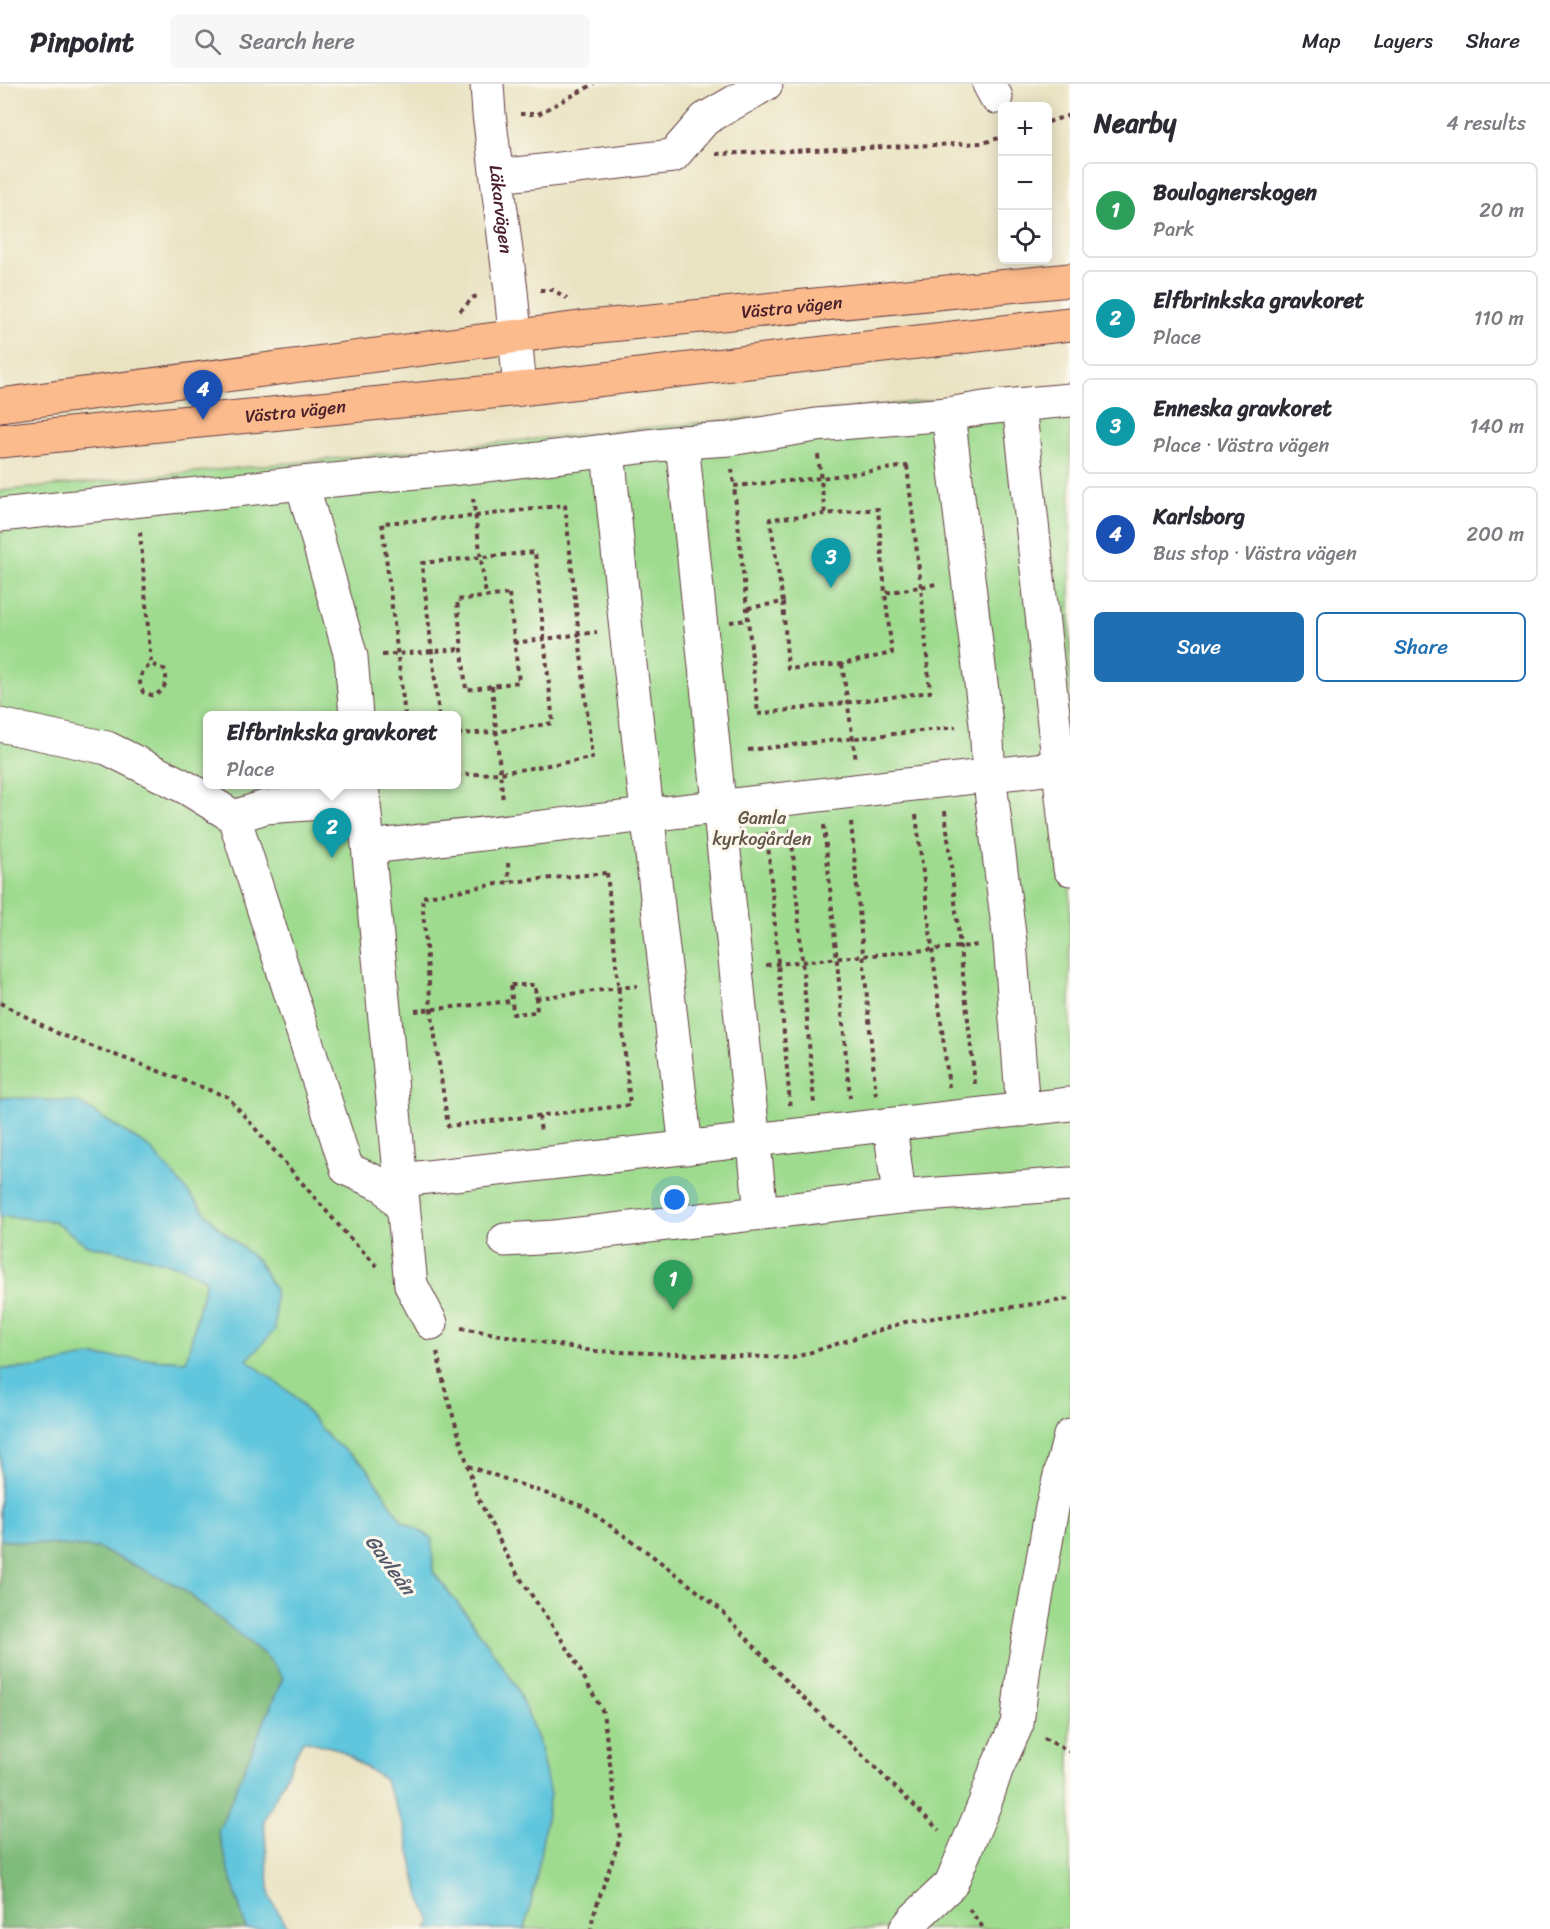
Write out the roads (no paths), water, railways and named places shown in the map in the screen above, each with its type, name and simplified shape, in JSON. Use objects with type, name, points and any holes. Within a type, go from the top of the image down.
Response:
[{"type":"main road","name":"Västra vägen","points":[[0,405],[515,336],[1070,280]]},
{"type":"main road","name":"Västra vägen","points":[[0,441],[520,389],[1070,324]]},
{"type":"street","points":[[497,176],[673,156],[705,119],[766,84]]},
{"type":"street","name":"Läkarvägen","points":[[488,99],[515,336]]},
{"type":"street","points":[[515,336],[520,389]]},
{"type":"street","points":[[0,515],[469,467],[682,442],[730,439],[816,424],[948,414],[1070,400]]},
{"type":"street","points":[[1019,405],[1064,766],[1070,869]]},
{"type":"street","points":[[948,414],[1010,942],[1023,1110]]},
{"type":"street","points":[[682,442],[761,1213]]},
{"type":"street","points":[[608,452],[626,630],[686,1148]]},
{"type":"street","points":[[302,483],[351,657],[356,711]]},
{"type":"street","points":[[0,725],[107,748],[187,788],[234,818],[347,1169],[401,1194],[686,1148],[1070,1104]]},
{"type":"street","points":[[370,847],[1064,766]]},
{"type":"street","points":[[234,818],[265,807],[363,792],[411,1285],[431,1323]]},
{"type":"street","points":[[874,1127],[899,1197]]},
{"type":"street","points":[[505,1240],[554,1237],[899,1197],[1070,1184]]},
{"type":"street","points":[[906,1929],[951,1884],[985,1803],[996,1770],[1017,1724],[1024,1666],[1052,1508],[1070,1436]]},
{"type":"water","name":"Gavleån","points":[[0,1097],[78,1102],[150,1148],[218,1227],[258,1261],[275,1290],[275,1330],[247,1360],[293,1395],[331,1440],[366,1466],[402,1521],[432,1538],[433,1572],[470,1619],[515,1684],[538,1739],[550,1794],[536,1880],[525,1929],[427,1929],[431,1921],[420,1897],[405,1829],[384,1779],[338,1749],[303,1740],[264,1821],[270,1898],[289,1929],[246,1929],[218,1832],[283,1677],[266,1656],[180,1587],[98,1548],[0,1540],[0,1369],[37,1368],[90,1356],[186,1361],[206,1280],[184,1268],[142,1256],[87,1245],[54,1221],[3,1216],[0,1218]]},
{"type":"place","name":"Karlsborg","points":[[203,420]]},
{"type":"place","name":"Enneska gravkoret","points":[[831,588]]},
{"type":"place","name":"Elfbrinkska gravkoret","points":[[332,858]]},
{"type":"place","name":"Boulognerskogen","points":[[673,1310]]},
{"type":"park label","name":"Gamla kyrkogården","points":[[762,828]]}]
